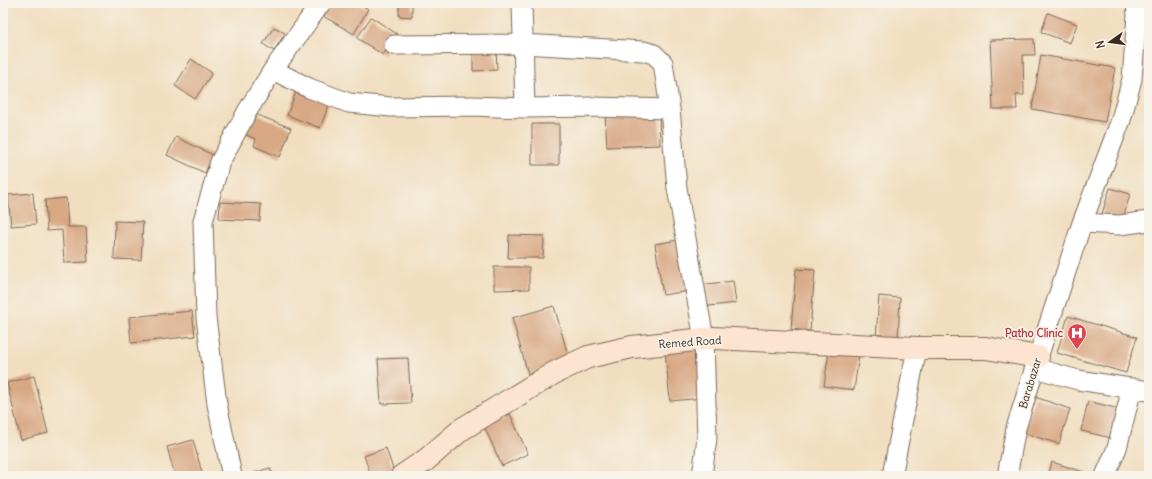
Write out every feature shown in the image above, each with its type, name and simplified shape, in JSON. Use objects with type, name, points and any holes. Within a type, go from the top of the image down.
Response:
[{"type":"street","points":[[232,476],[217,404],[206,317],[203,222],[220,162],[248,110],[273,70],[321,3]]},
{"type":"street","points":[[522,3],[525,108]]},
{"type":"street","name":"Barabazar","points":[[1007,476],[1016,428],[1036,363],[1082,223],[1121,120],[1132,79],[1137,15],[1136,3]]},
{"type":"street","points":[[394,45],[523,44],[643,51],[654,54],[663,63],[670,109],[677,188],[692,282],[704,339],[707,438],[702,476]]},
{"type":"street","points":[[273,70],[309,88],[350,103],[391,107],[472,106],[670,109]]},
{"type":"street","points":[[1082,223],[1120,225],[1149,220]]},
{"type":"street","name":"Remed Road","points":[[402,476],[426,460],[462,429],[554,373],[588,357],[632,347],[704,339],[819,342],[917,348],[986,348],[1036,363]]},
{"type":"street","points":[[892,476],[917,348]]},
{"type":"street","points":[[1036,363],[1078,380],[1140,389],[1106,476]]},
{"type":"building","points":[[296,3],[313,3],[308,11]]},
{"type":"building","points":[[330,3],[357,3],[368,9],[354,34],[323,16]]},
{"type":"building","points":[[399,3],[412,3],[412,17],[399,16]]},
{"type":"building","points":[[1048,13],[1077,24],[1070,43],[1041,32]]},
{"type":"building","points":[[371,17],[397,34],[383,55],[357,38]]},
{"type":"building","points":[[274,27],[285,33],[274,51],[263,44]]},
{"type":"building","points":[[1034,39],[1035,55],[1023,55],[1024,95],[1016,95],[1017,109],[993,109],[990,40]]},
{"type":"building","points":[[496,49],[497,70],[473,71],[473,50]]},
{"type":"building","points":[[1041,55],[1115,68],[1105,122],[1032,109]]},
{"type":"building","points":[[191,59],[212,73],[195,99],[175,86]]},
{"type":"building","points":[[297,89],[330,102],[320,128],[287,115]]},
{"type":"building","points":[[659,113],[660,145],[607,147],[605,115]]},
{"type":"building","points":[[255,114],[291,128],[280,157],[254,146],[256,139],[246,135]]},
{"type":"building","points":[[532,124],[559,124],[559,165],[532,165]]},
{"type":"building","points":[[176,137],[213,155],[205,173],[167,155]]},
{"type":"building","points":[[1110,188],[1130,194],[1122,223],[1101,217]]},
{"type":"building","points":[[33,193],[36,224],[11,226],[8,195]]},
{"type":"building","points":[[66,198],[68,227],[86,227],[88,262],[64,263],[62,230],[47,231],[45,200]]},
{"type":"building","points":[[220,202],[261,204],[260,221],[219,219]]},
{"type":"building","points":[[115,221],[143,222],[141,260],[114,259]]},
{"type":"building","points":[[509,235],[544,236],[543,258],[508,258]]},
{"type":"building","points":[[683,239],[690,291],[663,295],[655,244]]},
{"type":"building","points":[[494,267],[529,267],[529,289],[494,290]]},
{"type":"building","points":[[796,269],[815,270],[810,331],[791,329]]},
{"type":"building","points":[[733,281],[736,303],[701,307],[698,285]]},
{"type":"building","points":[[879,296],[900,298],[898,339],[876,338]]},
{"type":"building","points":[[554,306],[570,362],[528,374],[512,318]]},
{"type":"building","points":[[192,311],[195,336],[131,343],[129,317]]},
{"type":"building","points":[[1068,316],[1137,337],[1126,373],[1057,353]]},
{"type":"building","points":[[699,347],[704,398],[670,401],[665,351]]},
{"type":"building","points":[[829,351],[859,355],[854,390],[824,386]]},
{"type":"building","points":[[408,358],[411,403],[381,404],[378,359]]},
{"type":"building","points":[[34,376],[48,433],[21,440],[7,383]]},
{"type":"building","points":[[1035,397],[1070,409],[1059,444],[1024,433]]},
{"type":"building","points":[[1088,401],[1123,410],[1116,439],[1081,431]]},
{"type":"building","points":[[510,414],[528,454],[502,466],[484,426]]},
{"type":"building","points":[[193,440],[203,476],[175,476],[167,447]]},
{"type":"building","points":[[386,448],[395,475],[371,476],[364,456]]},
{"type":"building","points":[[1052,462],[1096,476],[1048,476]]},
{"type":"building","points":[[270,468],[273,476],[244,476]]},
{"type":"place","name":"Patho Clinic","points":[[1077,350]]}]
